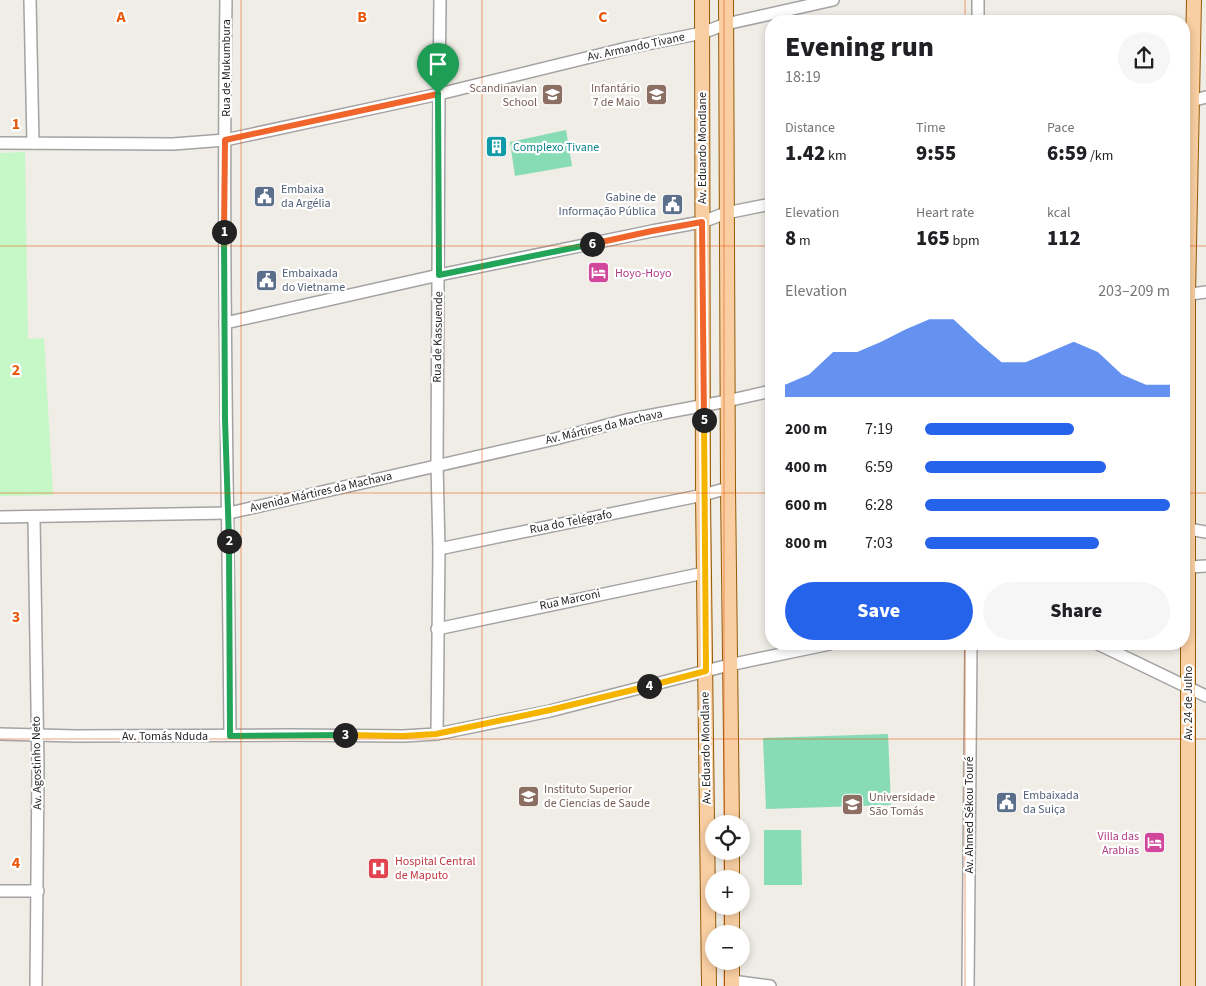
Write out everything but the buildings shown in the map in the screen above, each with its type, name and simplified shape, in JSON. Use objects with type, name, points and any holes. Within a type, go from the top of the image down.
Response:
[{"type":"main road","name":"Av. Eduardo Mondlane","points":[[702,0],[703,495],[709,986]]},
{"type":"main road","name":"Av. Eduardo Mondlane","points":[[726,0],[727,401],[732,815]]},
{"type":"main road","name":"Av. 24 de Julho","points":[[1190,198],[1194,100],[1194,0]]},
{"type":"main road","name":"Av. 24 de Julho","points":[[1188,986],[1189,650]]},
{"type":"main road","points":[[732,970],[732,983]]},
{"type":"street","points":[[30,0],[33,143]]},
{"type":"street","name":"Rua de Mukumbura","points":[[226,0],[225,419],[228,513],[230,736]]},
{"type":"street","name":"Rua de Kassuende","points":[[439,548],[437,464],[440,0]]},
{"type":"street","name":"Av. Armando Tivane","points":[[766,15],[833,0]]},
{"type":"street","points":[[978,0],[978,15]]},
{"type":"street","name":"Av. Armando Tivane","points":[[225,140],[438,94],[627,48],[702,33],[726,24],[765,15]]},
{"type":"street","points":[[0,143],[173,144],[225,140]]},
{"type":"street","points":[[225,323],[439,275],[702,222],[726,213],[765,205]]},
{"type":"street","points":[[1190,294],[1206,292]]},
{"type":"street","name":"Av. Mártires da Machava","points":[[437,464],[555,439],[626,420],[727,401],[765,392]]},
{"type":"street","name":"Avenida Mártires da Machava","points":[[29,518],[228,513],[274,504],[437,464]]},
{"type":"street","name":"Rua do Telégrafo","points":[[439,548],[703,495],[728,488]]},
{"type":"street","points":[[0,517],[29,518]]},
{"type":"street","name":"Av. Agostinho Neto","points":[[29,518],[34,540],[38,766],[36,986]]},
{"type":"street","points":[[1190,529],[1206,532]]},
{"type":"street","points":[[436,734],[439,548]]},
{"type":"street","points":[[1190,568],[1206,566]]},
{"type":"street","name":"Rua Marconi","points":[[437,629],[704,573]]},
{"type":"street","name":"Av. Tomás Nduda","points":[[0,734],[76,736],[403,736],[436,734],[559,708],[729,665],[801,650]]},
{"type":"street","name":"Av. Ahmed Sékou Touré","points":[[968,986],[971,650]]},
{"type":"street","points":[[1111,650],[1206,696]]},
{"type":"street","points":[[0,891],[38,891]]},
{"type":"street","points":[[732,983],[770,986]]},
{"type":"green space","points":[[566,130],[572,166],[515,176],[510,142]]},
{"type":"green space","points":[[25,152],[28,339],[44,338],[53,495],[0,496],[0,153]]},
{"type":"green space","points":[[888,734],[891,805],[766,809],[763,738]]},
{"type":"green space","points":[[764,830],[801,830],[802,885],[764,885]]},
{"type":"place","name":"Scandinavian School","points":[[553,95]]},
{"type":"place","name":"Infantário 7 de Maio","points":[[656,95]]},
{"type":"place","name":"Complexo Tivane","points":[[497,147]]},
{"type":"place","name":"Embaixa da Argélia","points":[[265,196]]},
{"type":"place","name":"Gabine de Informação Pública","points":[[672,204]]},
{"type":"place","name":"Hoyo-Hoyo","points":[[599,273]]},
{"type":"place","name":"Embaixada do Vietname","points":[[266,280]]},
{"type":"place","name":"Instituto Superior de Ciencias de Saude","points":[[528,796]]},
{"type":"place","name":"Embaixada da Suiça","points":[[1007,802]]},
{"type":"place","name":"Universidade São Tomás","points":[[853,804]]},
{"type":"place","name":"Villa das Arabias","points":[[1155,843]]},
{"type":"place","name":"Hospital Central de Maputo","points":[[379,868]]},
{"type":"route","points":[[438,94],[439,275],[702,222],[706,671],[550,710],[436,734],[403,736],[230,736],[228,513],[225,419],[225,140],[438,94]]}]
